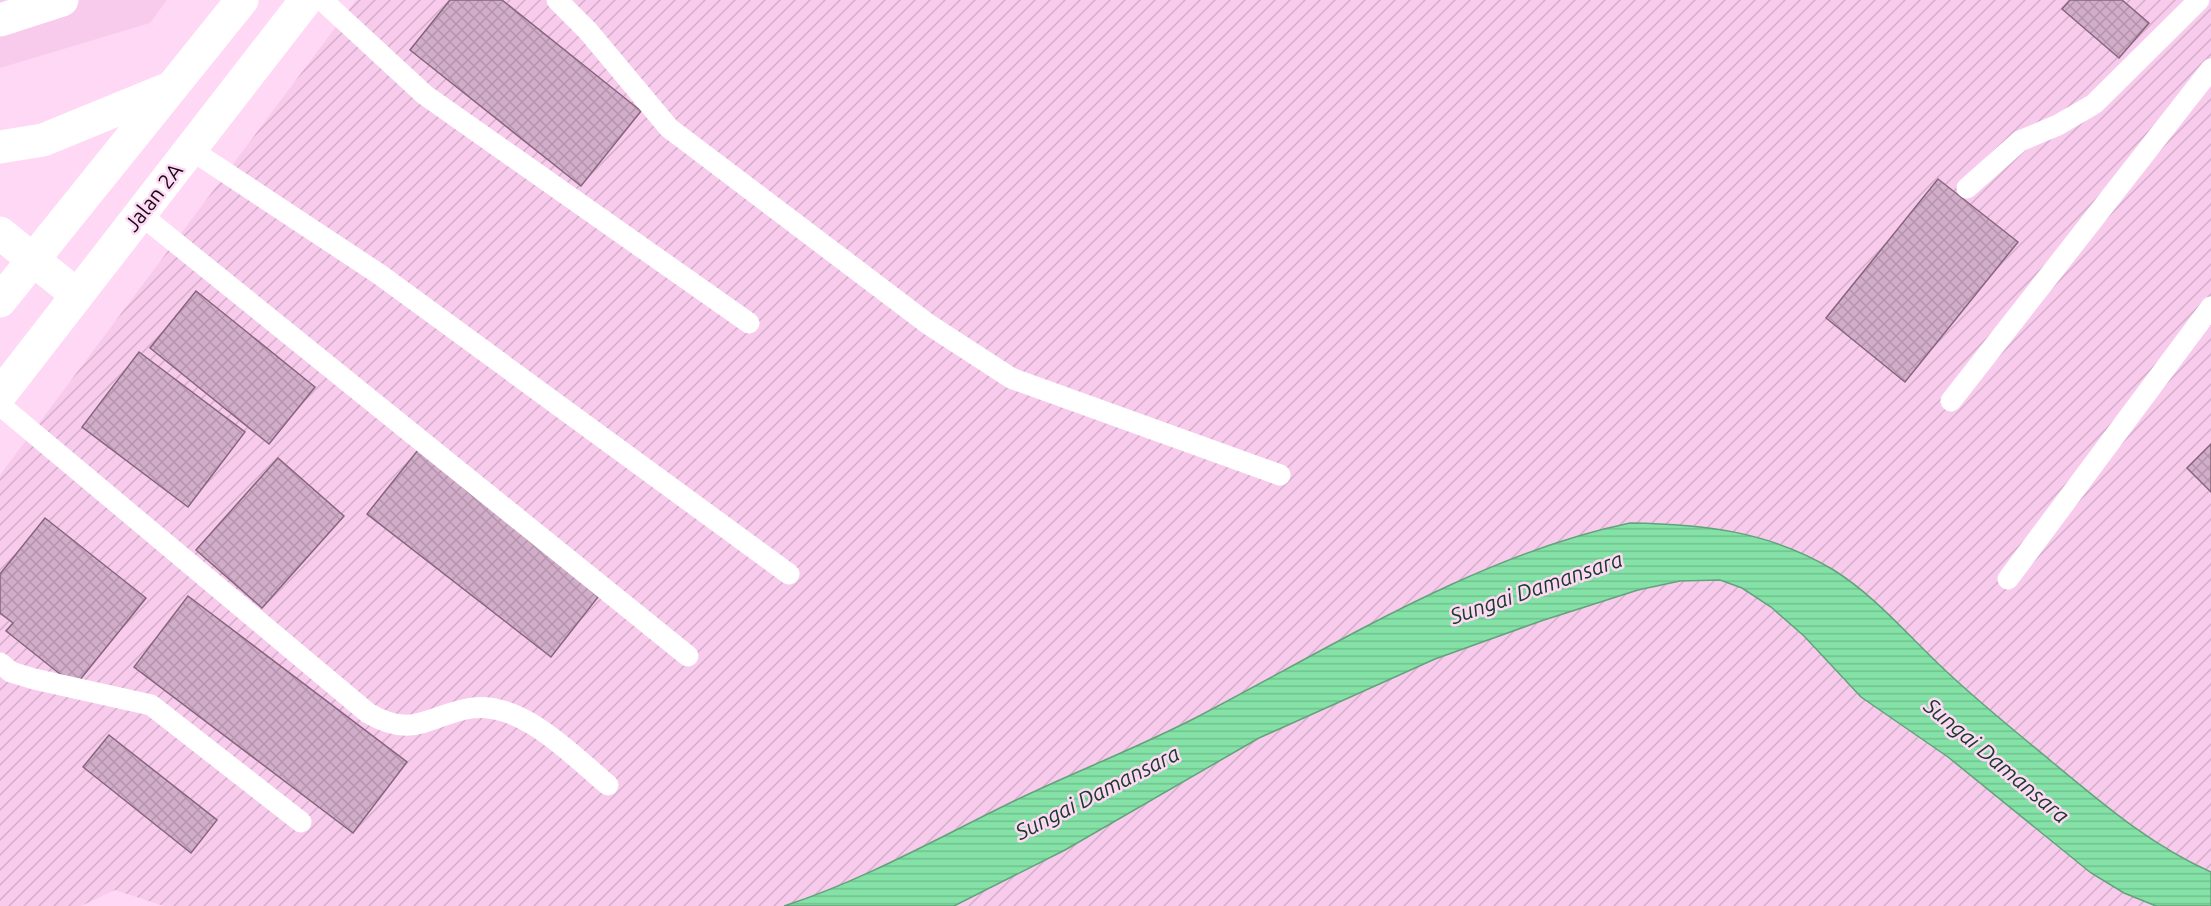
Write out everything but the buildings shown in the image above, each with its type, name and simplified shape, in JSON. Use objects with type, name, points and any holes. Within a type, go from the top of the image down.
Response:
[{"type":"street","points":[[0,20],[62,0]]},
{"type":"street","points":[[0,302],[242,0]]},
{"type":"street","name":"Jalan 2A","points":[[3,389],[306,0]]},
{"type":"street","points":[[0,147],[43,140],[172,87]]},
{"type":"street","points":[[0,233],[77,295]]},
{"type":"lane","points":[[322,0],[426,95],[748,322]]},
{"type":"lane","points":[[557,0],[588,31],[669,128],[928,324],[1011,378],[1280,476]]},
{"type":"lane","points":[[1967,188],[2020,141],[2058,125],[2094,104],[2199,0]]},
{"type":"lane","points":[[1951,401],[2211,69]]},
{"type":"lane","points":[[190,149],[379,274],[789,574]]},
{"type":"lane","points":[[140,214],[688,656]]},
{"type":"lane","points":[[2008,579],[2211,307]]},
{"type":"lane","points":[[3,389],[368,712],[386,723],[404,726],[474,708],[508,713],[537,725],[608,786]]},
{"type":"lane","points":[[0,663],[11,672],[34,679],[152,705],[301,822]]},
{"type":"shaded area","points":[[0,0],[167,0],[150,23],[0,68]]},
{"type":"shaded area","points":[[356,0],[2211,0],[2211,906],[164,906],[115,890],[81,906],[0,906],[0,475]]},
{"type":"water","name":"Sungai Damansara","points":[[1630,523],[1683,525],[1734,532],[1784,546],[1832,569],[1892,618],[1972,695],[2089,792],[2147,836],[2211,872],[2211,906],[2156,906],[2124,893],[2091,873],[1948,757],[1861,697],[1804,636],[1771,607],[1742,588],[1720,580],[1680,581],[1638,590],[1541,621],[1435,659],[1259,738],[1065,850],[954,906],[784,906],[872,871],[1014,801],[1178,727],[1410,604],[1464,579],[1519,556],[1574,537]]}]
